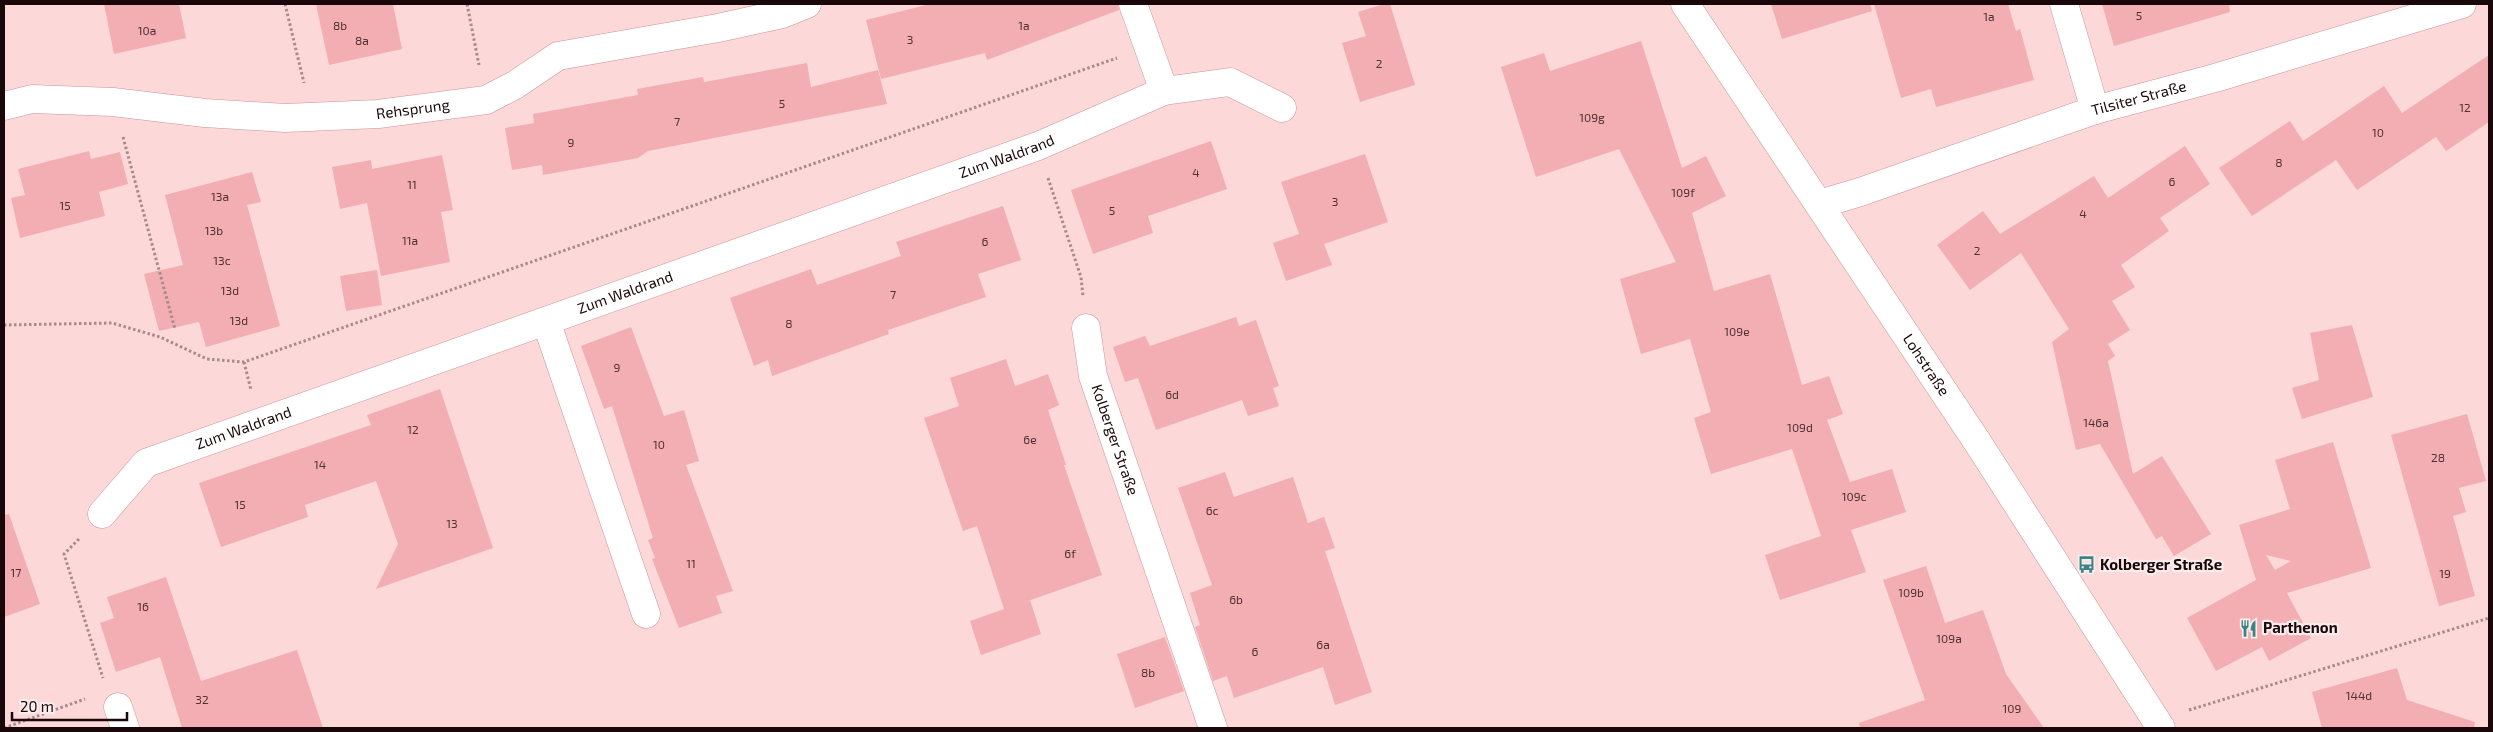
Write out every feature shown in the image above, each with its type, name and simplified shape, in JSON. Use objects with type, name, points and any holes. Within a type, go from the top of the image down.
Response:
[{"type":"street","name":"Rehsprung","points":[[4,106],[32,99],[114,102],[205,113],[285,118],[378,114],[486,100],[515,85],[558,56],[718,28],[782,14],[807,4]]},
{"type":"street","points":[[1133,4],[1164,91]]},
{"type":"street","name":"Lohstraße","points":[[1685,4],[1820,204],[2158,724]]},
{"type":"street","points":[[2064,4],[2095,110]]},
{"type":"street","name":"Tilsiter Straße","points":[[1820,204],[1860,192],[2095,110],[2224,75],[2462,4]]},
{"type":"street","name":"Zum Waldrand","points":[[102,514],[146,463],[1038,146],[1164,91],[1230,82],[1282,108]]},
{"type":"street","points":[[546,321],[646,614]]},
{"type":"street","name":"Kolberger Straße","points":[[1086,328],[1093,376],[1212,728]]},
{"type":"path","points":[[285,4],[312,117]]},
{"type":"path","points":[[467,4],[486,100]]},
{"type":"path","points":[[4,325],[112,323],[160,337],[207,359],[244,362],[1148,48]]},
{"type":"path","points":[[114,102],[175,329]]},
{"type":"path","points":[[1038,146],[1081,277],[1086,328]]},
{"type":"path","points":[[4,728],[117,709],[100,673],[64,554],[102,514]]},
{"type":"path","points":[[2158,724],[2489,618]]},
{"type":"building","points":[[104,4],[179,4],[186,38],[114,54]]},
{"type":"building","points":[[316,4],[393,4],[402,49],[329,65]]},
{"type":"building","points":[[930,4],[1118,4],[1119,10],[987,60],[985,53],[881,79],[866,20]]},
{"type":"building","points":[[1390,4],[1415,85],[1360,102],[1342,43],[1366,36],[1358,12]]},
{"type":"building","points":[[1771,4],[1870,4],[1872,11],[1782,39]]},
{"type":"building","points":[[1874,4],[2008,4],[2016,31],[2020,29],[2034,80],[1936,107],[1931,89],[1901,98]]},
{"type":"building","points":[[2102,4],[2229,4],[2230,12],[2114,46]]},
{"type":"building","points":[[1641,41],[1682,168],[1706,156],[1726,196],[1692,213],[1714,291],[1770,274],[1802,385],[1829,376],[1843,414],[1827,420],[1850,482],[1892,469],[1906,512],[1851,530],[1866,572],[1780,600],[1765,555],[1821,536],[1792,449],[1711,474],[1694,418],[1711,412],[1690,339],[1641,354],[1620,279],[1676,262],[1619,149],[1536,177],[1501,67],[1544,53],[1550,71]]},
{"type":"building","points":[[2489,55],[2489,122],[2446,151],[2436,137],[2357,190],[2336,160],[2252,216],[2219,168],[2290,121],[2303,141],[2384,86],[2402,113]]},
{"type":"building","points":[[807,63],[811,87],[878,70],[887,104],[648,151],[638,158],[543,175],[542,165],[512,170],[505,128],[534,123],[533,114],[638,95],[637,89],[703,77],[704,82]]},
{"type":"building","points":[[1211,141],[1227,189],[1148,216],[1153,233],[1093,254],[1071,190]]},
{"type":"building","points":[[2185,146],[2210,184],[2160,218],[2169,231],[2121,265],[2135,287],[2112,301],[2130,330],[2108,344],[2115,356],[2108,361],[2133,474],[2162,456],[2211,534],[2174,556],[2162,536],[2156,539],[2100,444],[2076,450],[2052,342],[2069,329],[2021,253],[1970,290],[1937,245],[1983,211],[2000,234],[2094,176],[2108,198]]},
{"type":"building","points":[[89,151],[91,159],[120,152],[128,184],[99,192],[105,216],[20,238],[11,198],[25,195],[18,169]]},
{"type":"building","points":[[1365,154],[1388,222],[1324,244],[1332,265],[1286,281],[1273,243],[1299,234],[1281,182]]},
{"type":"building","points":[[442,155],[453,210],[441,212],[450,262],[381,276],[367,203],[340,209],[332,167],[371,160],[372,169]]},
{"type":"building","points":[[252,172],[261,202],[247,205],[280,326],[206,347],[199,322],[159,331],[144,274],[183,265],[165,195]]},
{"type":"building","points":[[1003,206],[1021,260],[978,274],[986,297],[888,330],[889,334],[772,376],[768,360],[754,366],[730,298],[811,269],[817,285],[901,256],[896,242]]},
{"type":"building","points":[[377,270],[382,305],[346,311],[340,276]]},
{"type":"building","points":[[1236,317],[1239,326],[1256,320],[1279,386],[1273,388],[1279,406],[1248,416],[1242,400],[1156,430],[1138,378],[1125,382],[1113,347],[1145,336],[1150,346]]},
{"type":"building","points":[[2352,325],[2373,397],[2302,419],[2292,388],[2319,380],[2310,333]]},
{"type":"building","points":[[631,327],[664,416],[684,410],[699,461],[686,465],[733,591],[716,596],[722,613],[679,628],[652,559],[655,558],[648,540],[653,538],[612,406],[604,409],[581,346]]},
{"type":"building","points":[[1006,359],[1015,386],[1048,374],[1059,405],[1048,410],[1066,465],[1064,465],[1102,575],[1030,600],[1041,634],[981,655],[970,621],[1004,609],[977,526],[963,531],[924,418],[959,406],[950,378]]},
{"type":"building","points":[[440,389],[493,548],[376,589],[398,544],[376,481],[305,505],[308,517],[221,547],[199,483],[371,425],[367,415]]},
{"type":"building","points":[[2467,414],[2486,481],[2459,488],[2466,512],[2453,516],[2475,596],[2439,606],[2391,435]]},
{"type":"building","points":[[2333,442],[2371,568],[2287,593],[2311,638],[2269,661],[2262,647],[2216,671],[2187,618],[2256,580],[2239,525],[2290,509],[2275,460]],"holes":[[[2266,555],[2291,561],[2275,570]]]},
{"type":"building","points":[[1225,472],[1234,497],[1293,477],[1308,523],[1324,517],[1335,548],[1325,551],[1372,692],[1335,705],[1323,667],[1234,698],[1227,676],[1213,681],[1195,627],[1200,625],[1190,593],[1212,585],[1178,488]]},
{"type":"building","points":[[9,514],[40,604],[4,617],[4,515]]},
{"type":"building","points":[[1926,566],[1945,623],[1983,610],[2006,674],[2044,728],[1860,728],[1859,723],[1925,700],[1883,580]]},
{"type":"building","points":[[166,577],[201,681],[297,650],[323,728],[182,728],[160,657],[116,672],[100,623],[114,618],[107,597]]},
{"type":"building","points":[[1165,637],[1184,691],[1135,708],[1117,654]]},
{"type":"building","points":[[2397,668],[2407,700],[2475,722],[2474,728],[2322,728],[2312,692]]},
{"type":"place","name":"Kolberger Straße","points":[[2086,565]]},
{"type":"place","name":"Parthenon","points":[[2249,628]]}]
